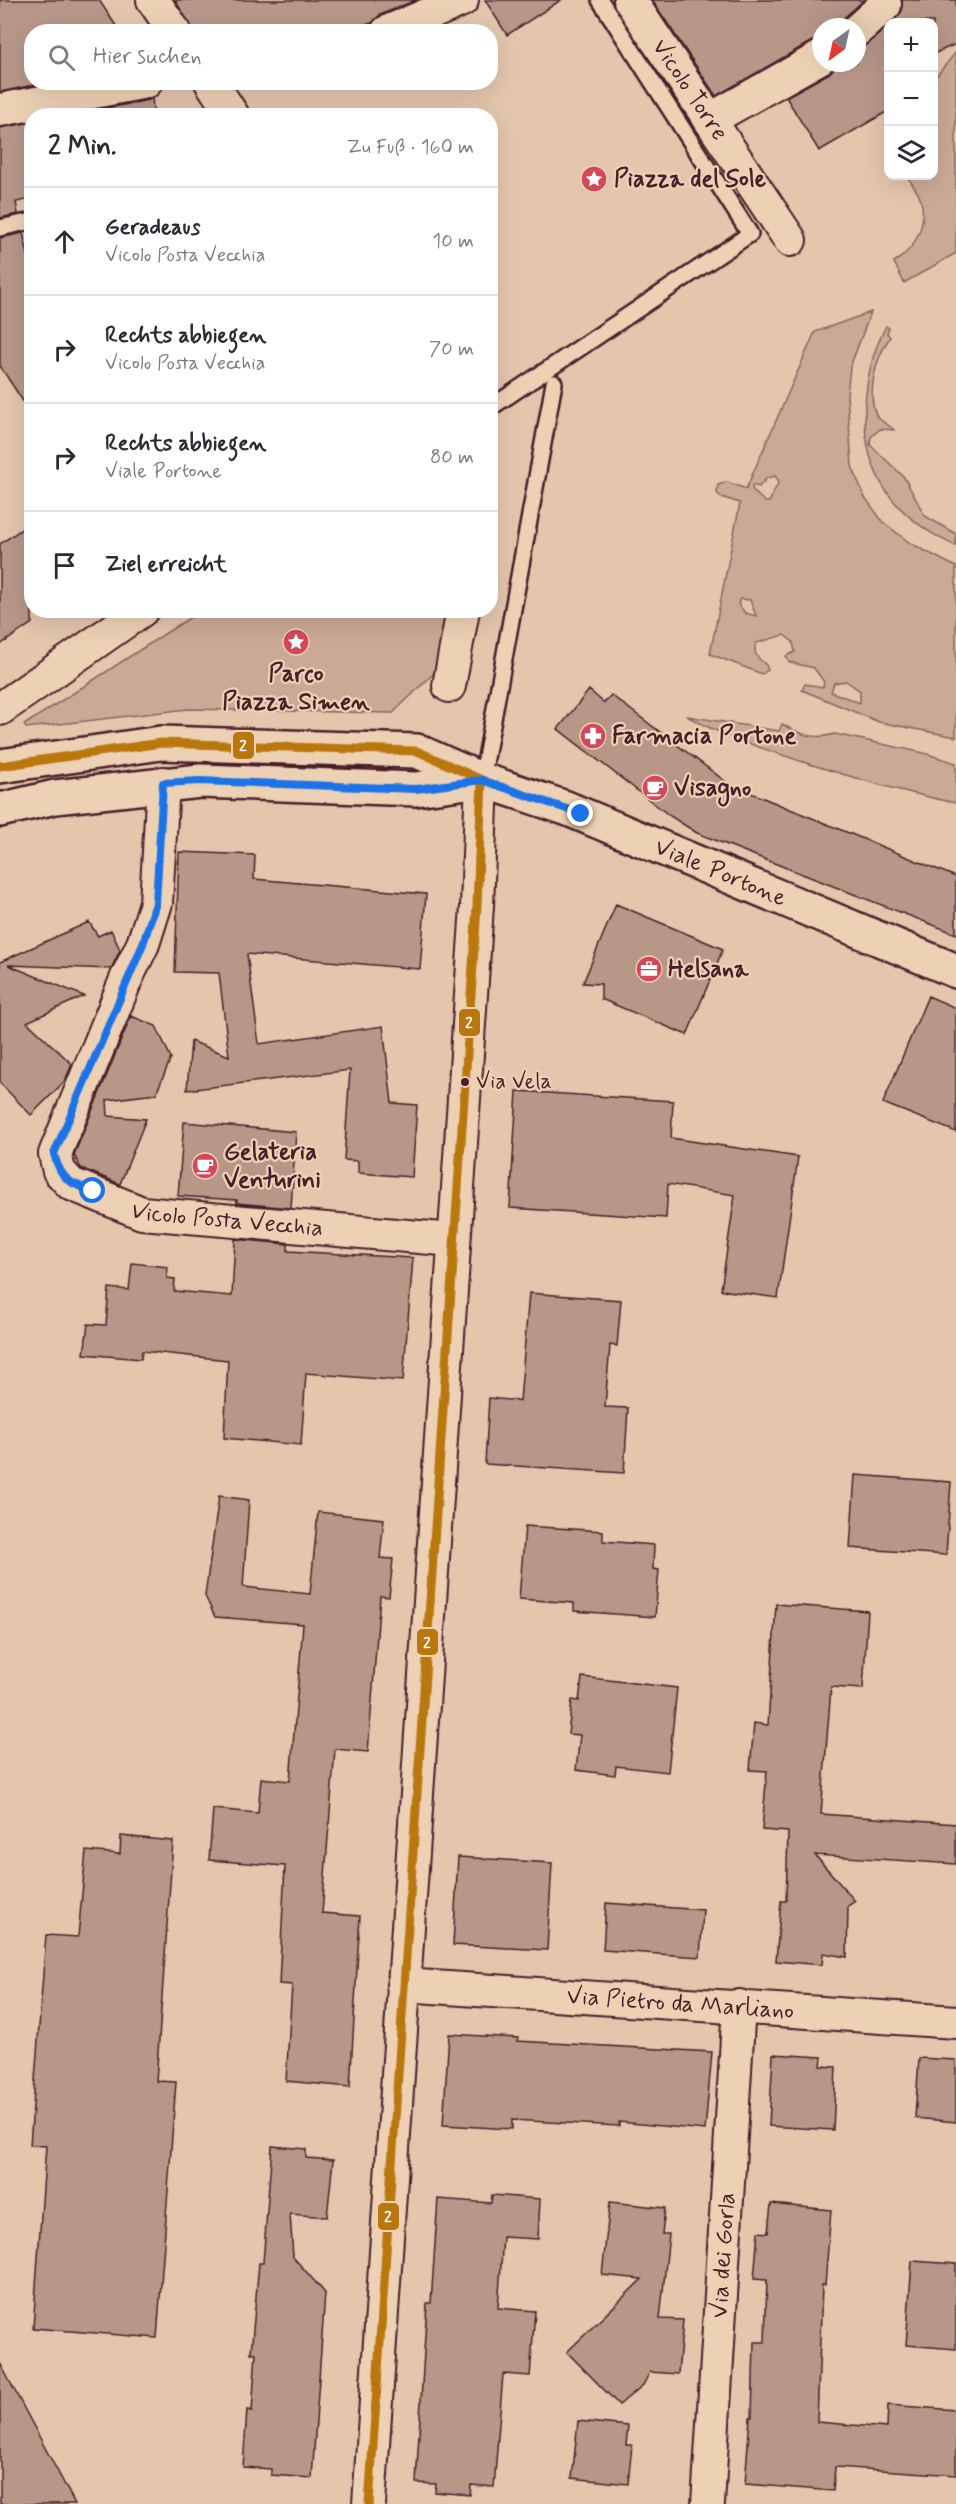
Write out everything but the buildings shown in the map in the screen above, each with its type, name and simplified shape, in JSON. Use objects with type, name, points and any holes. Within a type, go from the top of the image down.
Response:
[{"type":"main road","name":"Viale Portone","points":[[0,766],[160,743],[417,751],[482,780],[566,808],[956,971]]},
{"type":"main road","name":"Viale Portone","points":[[0,810],[55,797],[163,783],[200,781],[416,789],[482,780]]},
{"type":"street","points":[[153,0],[170,24]]},
{"type":"street","points":[[406,24],[462,0]]},
{"type":"street","name":"Vicolo Torre","points":[[630,0],[790,240]]},
{"type":"street","points":[[866,22],[885,5]]},
{"type":"street","points":[[711,119],[812,62]]},
{"type":"street","points":[[0,110],[104,90]]},
{"type":"street","points":[[216,90],[228,108]]},
{"type":"street","points":[[0,709],[131,618]]},
{"type":"street","points":[[449,686],[462,618]]},
{"type":"street","points":[[369,2504],[481,858],[482,780]]},
{"type":"street","name":"Vicolo Posta Vecchia","points":[[163,783],[156,903],[143,944],[118,998],[54,1154],[59,1171],[71,1184],[142,1214],[454,1240]]},
{"type":"street","name":"Via Pietro da Marliano","points":[[403,1985],[956,2022]]},
{"type":"street","name":"Via dei Gorla","points":[[708,2504],[739,2006]]},
{"type":"lane","points":[[498,403],[750,234],[600,0]]},
{"type":"lane","points":[[0,228],[24,223]]},
{"type":"lane","points":[[482,780],[554,383]]},
{"type":"shaded area","points":[[956,52],[956,253],[904,283],[894,262],[913,244],[921,228],[922,219],[920,198],[910,180],[938,180],[938,74]]},
{"type":"shaded area","points":[[871,312],[850,367],[847,395],[852,466],[864,496],[883,522],[910,543],[956,567],[956,737],[879,722],[802,690],[805,684],[823,687],[824,682],[814,668],[789,662],[786,656],[795,652],[793,642],[784,635],[756,643],[756,653],[768,670],[762,674],[710,654],[740,503],[721,497],[717,493],[718,485],[727,482],[746,489],[815,332]],"holes":[[[775,476],[779,481],[769,502],[765,502],[753,491],[752,485],[759,487],[767,478]],[[740,599],[750,600],[756,616],[745,613],[738,604]],[[846,681],[860,691],[860,703],[831,692],[834,683]]]},
{"type":"shaded area","points":[[886,326],[889,328],[887,333],[890,337],[880,355],[874,376],[872,397],[876,415],[894,430],[880,429],[871,437],[870,445],[904,477],[925,516],[956,534],[956,546],[934,535],[900,508],[876,473],[869,453],[865,406],[867,385],[874,355]]},
{"type":"shaded area","name":"Parco Piazza Simen","points":[[189,618],[446,618],[434,673],[393,713],[188,709],[26,728],[24,725]]},
{"type":"shaded area","points":[[687,716],[779,731],[782,724],[808,735],[821,737],[835,734],[924,753],[956,763],[956,803],[876,784],[797,760],[727,735]]},
{"type":"transit line","name":"2","points":[[0,766],[161,743],[417,751],[482,780]]},
{"type":"transit line","name":"2","points":[[369,2504],[477,906],[482,780]]},
{"type":"place","name":"Piazza del Sole","points":[[594,179]]},
{"type":"place","name":"Parco Piazza Simen","points":[[296,642]]},
{"type":"place","name":"Farmacia Portone","points":[[593,736]]},
{"type":"place","name":"Visagno","points":[[655,788]]},
{"type":"place","name":"Helsana","points":[[649,969]]},
{"type":"place","name":"Via Vela","points":[[465,1082]]},
{"type":"place","name":"Gelateria Venturini","points":[[205,1166]]},
{"type":"route","points":[[93,1191],[71,1184],[59,1171],[54,1154],[127,977],[143,944],[156,903],[163,783],[200,781],[416,789],[482,780],[581,814]]}]
